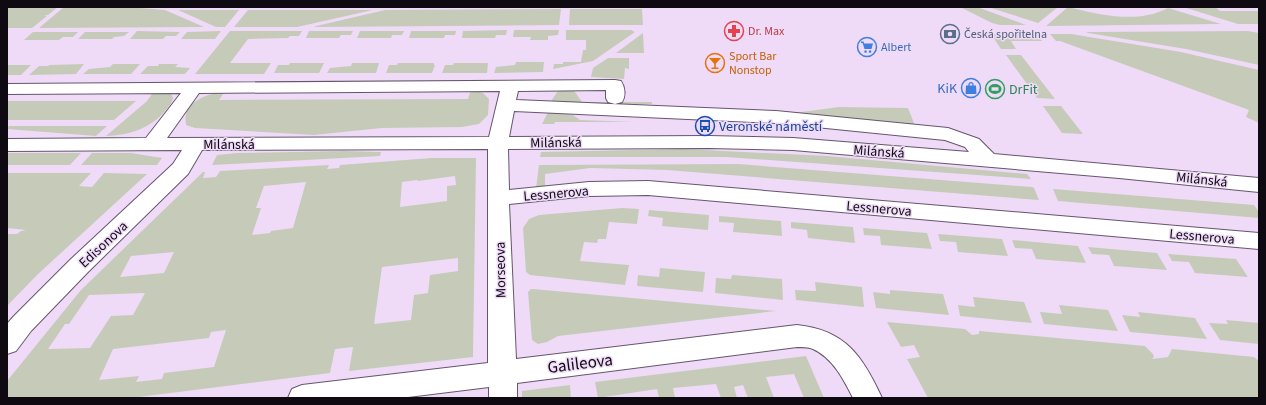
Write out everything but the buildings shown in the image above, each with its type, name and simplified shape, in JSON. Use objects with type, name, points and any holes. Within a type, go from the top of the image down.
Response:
[{"type":"street","points":[[498,142],[510,85]]},
{"type":"street","points":[[7,89],[615,85],[615,98]]},
{"type":"street","points":[[152,144],[194,88]]},
{"type":"street","points":[[506,105],[776,117],[948,134],[972,143],[988,160]]},
{"type":"street","name":"Milánská","points":[[7,145],[664,141],[793,144],[1259,185]]},
{"type":"street","name":"Morseova","points":[[498,142],[497,160],[503,385]]},
{"type":"street","name":"Edisonova","points":[[7,343],[22,324],[79,266],[181,169],[196,144]]},
{"type":"street","name":"Lessnerova","points":[[499,198],[589,189],[648,188],[1259,241]]},
{"type":"street","name":"Galileova","points":[[302,398],[503,385],[797,336],[810,338],[827,344],[840,353],[850,364],[868,398]]},
{"type":"green space","points":[[7,7],[58,7],[48,15],[44,15],[47,16],[32,28],[7,28]]},
{"type":"green space","points":[[64,7],[127,7],[165,10],[204,27],[39,28]]},
{"type":"green space","points":[[960,7],[977,7],[1026,25],[1000,25],[992,23]]},
{"type":"green space","points":[[988,7],[1058,7],[1038,23]]},
{"type":"green space","points":[[1068,7],[1093,13],[1132,17],[1156,13],[1168,8],[1221,24],[1046,26]]},
{"type":"green space","points":[[1183,7],[1215,7],[1220,11],[1259,11],[1259,24],[1238,24]]},
{"type":"green space","points":[[561,9],[559,25],[312,27],[385,10]]},
{"type":"green space","points":[[570,9],[642,9],[643,25],[569,25]]},
{"type":"green space","points":[[178,10],[239,10],[225,27],[216,27]]},
{"type":"green space","points":[[248,10],[373,10],[297,27],[234,27]]},
{"type":"green space","points":[[507,30],[506,35],[496,35],[495,38],[462,38],[463,31]]},
{"type":"green space","points":[[514,30],[559,30],[558,35],[548,36],[548,40],[530,40],[531,37],[513,37]]},
{"type":"green space","points":[[566,30],[631,30],[635,32],[593,61],[553,69],[554,64],[563,64],[563,62],[581,62],[583,50],[586,50],[586,40],[566,40]]},
{"type":"green space","points":[[137,31],[180,32],[176,36],[166,36],[163,39],[130,39]]},
{"type":"green space","points":[[221,31],[215,39],[181,39],[187,32]]},
{"type":"green space","points":[[230,31],[302,31],[299,36],[290,36],[288,38],[248,39],[230,63],[271,63],[264,74],[195,74]]},
{"type":"green space","points":[[309,31],[353,31],[351,35],[341,35],[339,38],[306,38]]},
{"type":"green space","points":[[360,31],[404,31],[402,35],[392,35],[391,38],[357,38]]},
{"type":"green space","points":[[411,31],[456,31],[455,35],[445,35],[444,38],[409,38]]},
{"type":"green space","points":[[1248,31],[1259,33],[1259,65],[1186,49],[1086,32]]},
{"type":"green space","points":[[33,32],[78,32],[73,37],[63,37],[59,40],[24,40]]},
{"type":"green space","points":[[85,32],[129,32],[124,36],[114,37],[112,39],[78,39]]},
{"type":"green space","points":[[643,33],[644,53],[616,53]]},
{"type":"green space","points":[[991,34],[1036,34],[1042,41],[1011,41],[1016,49],[1001,49]]},
{"type":"green space","points":[[1050,34],[1071,34],[1181,52],[1259,70],[1259,123],[1246,117],[1249,110],[1060,41],[1056,41]]},
{"type":"green space","points":[[1006,55],[1021,55],[1055,99],[1037,98]]},
{"type":"green space","points":[[608,58],[629,58],[629,69],[625,68],[624,79],[591,77],[593,68]]},
{"type":"green space","points":[[516,62],[544,62],[543,72],[494,73],[496,67],[515,65]]},
{"type":"green space","points":[[290,63],[324,63],[319,73],[274,73],[278,65],[289,65]]},
{"type":"green space","points":[[352,63],[379,63],[376,73],[327,73],[330,68],[351,66]]},
{"type":"green space","points":[[398,63],[434,63],[435,65],[432,73],[386,73],[389,65],[397,65]]},
{"type":"green space","points":[[454,63],[488,63],[487,73],[442,73],[445,65],[453,65]]},
{"type":"green space","points":[[84,64],[76,74],[29,75],[39,66]]},
{"type":"green space","points":[[113,64],[140,64],[131,74],[83,74],[89,69],[110,67]]},
{"type":"green space","points":[[159,64],[178,64],[175,67],[190,68],[185,74],[140,74],[148,66],[158,66]]},
{"type":"green space","points":[[7,65],[31,65],[21,75],[7,75]]},
{"type":"green space","points":[[559,89],[573,89],[582,102],[652,102],[652,104],[584,105],[550,103]]},
{"type":"green space","points":[[471,90],[483,93],[489,99],[488,115],[479,124],[462,127],[382,128],[314,135],[195,128],[186,125],[186,115],[188,109],[196,101],[208,95],[225,91],[219,100],[468,99]]},
{"type":"green space","points":[[154,91],[162,91],[171,94],[173,98],[170,105],[159,117],[146,127],[138,130],[106,136],[147,101]]},
{"type":"green space","points":[[7,101],[136,101],[114,120],[7,120]]},
{"type":"green space","points":[[1043,106],[1061,106],[1083,134],[1062,133]]},
{"type":"green space","points":[[839,107],[908,108],[914,123],[913,126],[794,113]]},
{"type":"green space","points":[[548,112],[573,115],[580,120],[634,122],[555,122],[554,124],[542,124]]},
{"type":"green space","points":[[9,126],[107,126],[96,136],[7,129]]},
{"type":"green space","points":[[682,149],[827,156],[1027,174],[1031,179],[726,157],[540,157],[541,152]]},
{"type":"green space","points":[[344,151],[381,152],[380,156],[212,165],[217,155],[237,153]]},
{"type":"green space","points":[[7,153],[81,153],[70,165],[7,165]]},
{"type":"green space","points":[[92,153],[131,153],[162,158],[157,165],[81,165]]},
{"type":"green space","points":[[432,158],[476,158],[473,357],[349,371],[353,347],[335,349],[330,373],[131,398],[7,398],[7,381],[81,290],[203,172],[205,172],[203,178],[216,177],[220,171],[329,165],[327,169],[339,168],[340,165]],"holes":[[[455,176],[456,185],[447,186],[447,201],[400,207],[402,182]],[[306,182],[293,228],[252,235],[261,208],[256,208],[264,186]],[[174,252],[164,273],[120,277],[131,256]],[[458,258],[458,271],[430,275],[428,293],[414,295],[411,320],[374,324],[382,267]],[[145,293],[133,315],[111,316],[90,348],[48,349],[65,324],[69,324],[89,295]],[[226,330],[214,367],[164,373],[162,379],[136,382],[139,376],[99,380],[113,349],[209,338],[211,332]]]},
{"type":"green space","points":[[738,164],[1032,187],[1034,188],[1039,200],[667,170],[590,168],[545,174],[545,188],[536,188],[539,165]]},
{"type":"green space","points":[[7,173],[91,173],[79,186],[92,187],[104,173],[147,174],[37,275],[7,306],[7,234],[17,234],[26,230],[7,228]]},
{"type":"green space","points":[[1053,189],[1254,205],[1259,212],[1259,218],[1058,201]]},
{"type":"green space","points":[[622,208],[639,209],[637,224],[609,222],[606,239],[598,239],[597,243],[584,242],[580,261],[629,265],[625,285],[530,275],[526,272],[523,228],[529,219],[539,215]]},
{"type":"green space","points":[[649,210],[709,215],[708,230],[662,226],[663,218],[648,216]]},
{"type":"green space","points":[[719,216],[781,221],[782,236],[733,232],[734,223],[719,222]]},
{"type":"green space","points":[[791,222],[853,227],[855,243],[808,238],[807,230],[791,228]]},
{"type":"green space","points":[[863,228],[927,233],[932,249],[881,245],[880,236],[864,235]]},
{"type":"green space","points":[[938,234],[1002,239],[1008,256],[958,252],[956,242],[940,241]]},
{"type":"green space","points":[[1012,240],[1078,246],[1086,263],[1036,259],[1032,249],[1015,248]]},
{"type":"green space","points":[[1088,247],[1157,253],[1167,270],[1114,266],[1109,255],[1092,254]]},
{"type":"green space","points":[[1168,254],[1236,259],[1248,277],[1195,273],[1189,262],[1172,261]]},
{"type":"green space","points":[[660,268],[705,272],[703,292],[637,286],[638,275],[659,277]]},
{"type":"green space","points":[[732,275],[782,279],[783,300],[715,293],[716,278],[731,279]]},
{"type":"green space","points":[[815,282],[862,287],[864,307],[796,300],[795,290],[816,291]]},
{"type":"green space","points":[[531,289],[776,311],[558,336],[547,342],[538,344],[532,340],[528,292]]},
{"type":"green space","points":[[890,290],[943,294],[949,315],[876,308],[873,292],[890,294]]},
{"type":"green space","points":[[973,297],[1024,302],[1032,323],[960,316],[958,305],[975,307]]},
{"type":"green space","points":[[1059,305],[1108,310],[1118,331],[1044,324],[1040,312],[1062,314]]},
{"type":"green space","points":[[1138,312],[1195,318],[1207,339],[1130,332],[1122,315],[1140,317]]},
{"type":"green space","points":[[1226,320],[1259,323],[1259,344],[1220,340],[1209,323],[1228,324]]},
{"type":"green space","points":[[887,322],[965,329],[972,335],[979,334],[979,331],[1145,346],[1153,354],[1154,357],[1152,359],[1168,357],[1172,349],[1254,357],[1259,361],[1259,398],[928,398],[907,359],[920,357],[914,345],[901,347]]},
{"type":"green space","points":[[806,356],[824,398],[804,398],[794,374],[766,377],[774,398],[748,398],[743,385],[734,387],[737,398],[721,398],[716,384],[673,388],[675,398],[659,398],[657,389],[598,398],[595,382]]},
{"type":"green space","points":[[570,385],[571,398],[522,398],[522,391]]},
{"type":"place","name":"Dr. Max","points":[[734,31]]},
{"type":"place","name":"Česká spořitelna","points":[[950,34]]},
{"type":"place","name":"Albert","points":[[867,47]]},
{"type":"place","name":"Sport Bar Nonstop","points":[[715,63]]},
{"type":"place","name":"KiK","points":[[971,88]]},
{"type":"place","name":"DrFit","points":[[995,89]]},
{"type":"place","name":"Veronské náměstí","points":[[705,126]]}]
